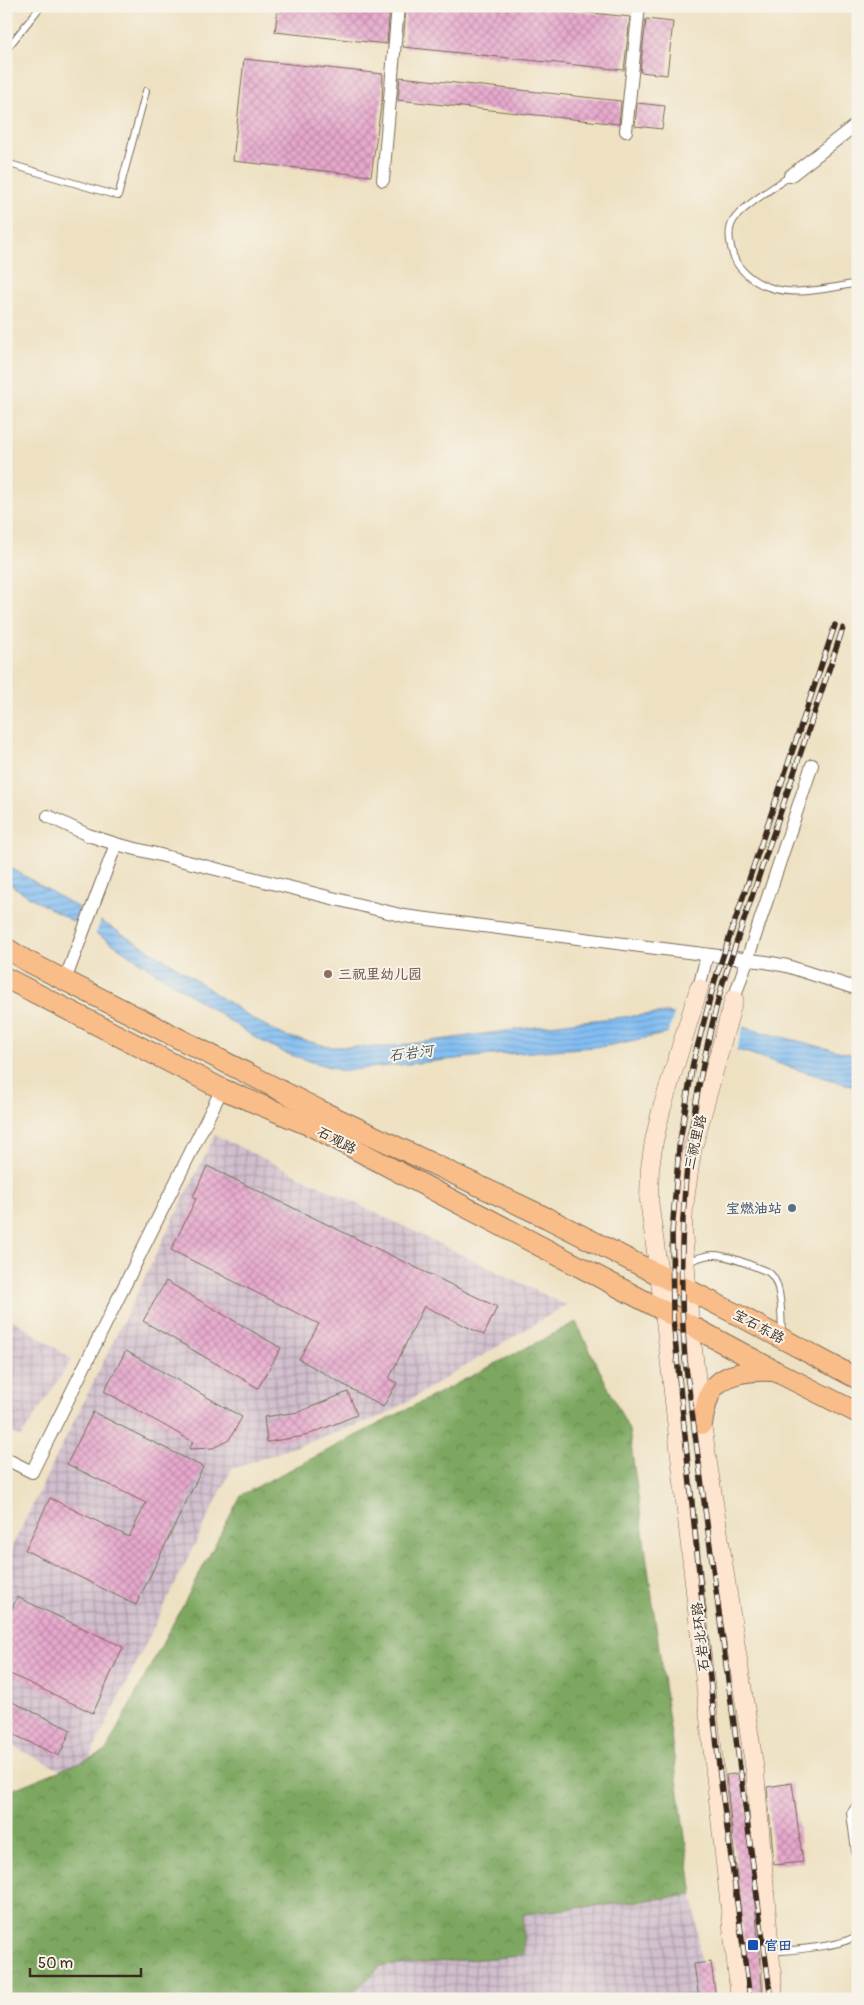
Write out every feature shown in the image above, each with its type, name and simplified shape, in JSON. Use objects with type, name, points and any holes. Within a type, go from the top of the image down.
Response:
[{"type":"main road","name":"石观路","points":[[6,948],[319,1110],[547,1218],[659,1275]]},
{"type":"main road","name":"石观路","points":[[6,978],[222,1089],[311,1126],[664,1311]]},
{"type":"main road","points":[[659,1275],[649,1200],[650,1168],[656,1133],[697,995]]},
{"type":"main road","name":"三祝里路","points":[[687,1289],[683,1219],[686,1182],[692,1151],[733,1005]]},
{"type":"main road","name":"宝石东路","points":[[659,1275],[858,1379]]},
{"type":"main road","name":"石岩北环路","points":[[659,1275],[740,1999]]},
{"type":"main road","points":[[687,1289],[702,1424],[755,1770],[774,1999]]},
{"type":"main road","points":[[664,1311],[774,1371],[858,1413]]},
{"type":"main road","points":[[702,1424],[708,1398],[713,1389],[722,1381],[750,1371],[774,1371]]},
{"type":"street","points":[[383,180],[398,6]]},
{"type":"street","points":[[626,131],[639,6]]},
{"type":"street","points":[[790,176],[858,123]]},
{"type":"street","points":[[733,1005],[812,765]]},
{"type":"street","points":[[48,816],[88,835],[116,844],[404,916],[787,966],[858,989]]},
{"type":"street","points":[[66,980],[116,844]]},
{"type":"street","points":[[697,995],[707,955]]},
{"type":"street","points":[[6,1459],[32,1472],[222,1089]]},
{"type":"lane","points":[[6,50],[41,6]]},
{"type":"lane","points":[[6,163],[118,196],[146,91]]},
{"type":"lane","points":[[790,176],[743,210],[733,221],[730,245],[734,260],[745,274],[760,285],[775,290],[814,291],[858,283]]},
{"type":"lane","points":[[659,1275],[713,1254],[772,1275],[778,1283],[783,1339]]},
{"type":"lane","points":[[858,1802],[850,1813],[858,1874]]},
{"type":"lane","points":[[770,1953],[839,1943],[854,1938],[858,1934]]},
{"type":"shaded area","points":[[215,1135],[566,1305],[385,1415],[232,1469],[79,1779],[6,1743],[6,1559]]},
{"type":"shaded area","points":[[6,1315],[72,1359],[21,1437],[6,1430]]},
{"type":"shaded area","points":[[693,1895],[705,1999],[346,1999],[381,1966],[522,1956],[523,1914]]},
{"type":"green space","points":[[576,1322],[629,1430],[693,1895],[523,1914],[523,1956],[381,1966],[346,1999],[6,1999],[6,1792],[105,1752],[241,1495]]},
{"type":"water","name":"石岩河","points":[[6,865],[168,961],[251,1018],[285,1036],[332,1047],[387,1047],[573,1022],[665,1013],[698,1016],[858,1056],[858,1088],[745,1052],[670,1033],[606,1046],[493,1055],[342,1071],[285,1053],[254,1037],[107,940],[43,905],[6,882]]},
{"type":"pier","points":[[81,905],[102,917],[95,936],[74,924]]},
{"type":"pier","points":[[675,1011],[744,1024],[736,1052],[667,1036]]},
{"type":"building","points":[[278,6],[390,6],[387,44],[275,32]]},
{"type":"building","points":[[406,6],[526,6],[630,17],[624,70],[403,47]]},
{"type":"building","points":[[646,19],[673,22],[667,75],[640,72]]},
{"type":"building","points":[[244,59],[383,74],[382,99],[371,176],[233,161]]},
{"type":"building","points":[[400,77],[621,101],[619,124],[398,100]]},
{"type":"building","points":[[637,103],[665,106],[662,129],[635,126]]},
{"type":"building","points":[[207,1166],[497,1307],[484,1335],[424,1306],[389,1379],[397,1383],[383,1407],[299,1359],[319,1324],[171,1250],[196,1199],[193,1197]]},
{"type":"building","points":[[166,1281],[281,1348],[258,1388],[143,1321]]},
{"type":"building","points":[[126,1351],[242,1417],[229,1440],[213,1448],[189,1449],[193,1442],[104,1391]]},
{"type":"building","points":[[348,1392],[357,1415],[305,1436],[267,1442],[264,1417],[299,1412]]},
{"type":"building","points":[[93,1412],[203,1467],[136,1605],[25,1550],[50,1498],[129,1537],[146,1503],[67,1464]]},
{"type":"building","points":[[17,1597],[123,1647],[93,1713],[6,1672],[6,1621]]},
{"type":"building","points":[[6,1699],[71,1730],[59,1756],[6,1731]]},
{"type":"building","points":[[744,1773],[763,1999],[750,1999],[726,1775]]},
{"type":"building","points":[[792,1783],[803,1862],[774,1865],[767,1787]]},
{"type":"building","points":[[711,1962],[716,1999],[699,1999],[694,1964]]},
{"type":"railway","points":[[750,1999],[720,1776],[673,1319],[672,1233],[679,1147],[693,1063],[715,980],[835,625]]},
{"type":"railway","points":[[771,1999],[685,1360],[682,1310],[683,1216],[687,1170],[700,1077],[723,982],[843,628]]},
{"type":"place","name":"三祝里幼儿园","points":[[328,974]]},
{"type":"place","name":"宝燃油站","points":[[792,1208]]},
{"type":"place","name":"官田","points":[[753,1945]]}]
